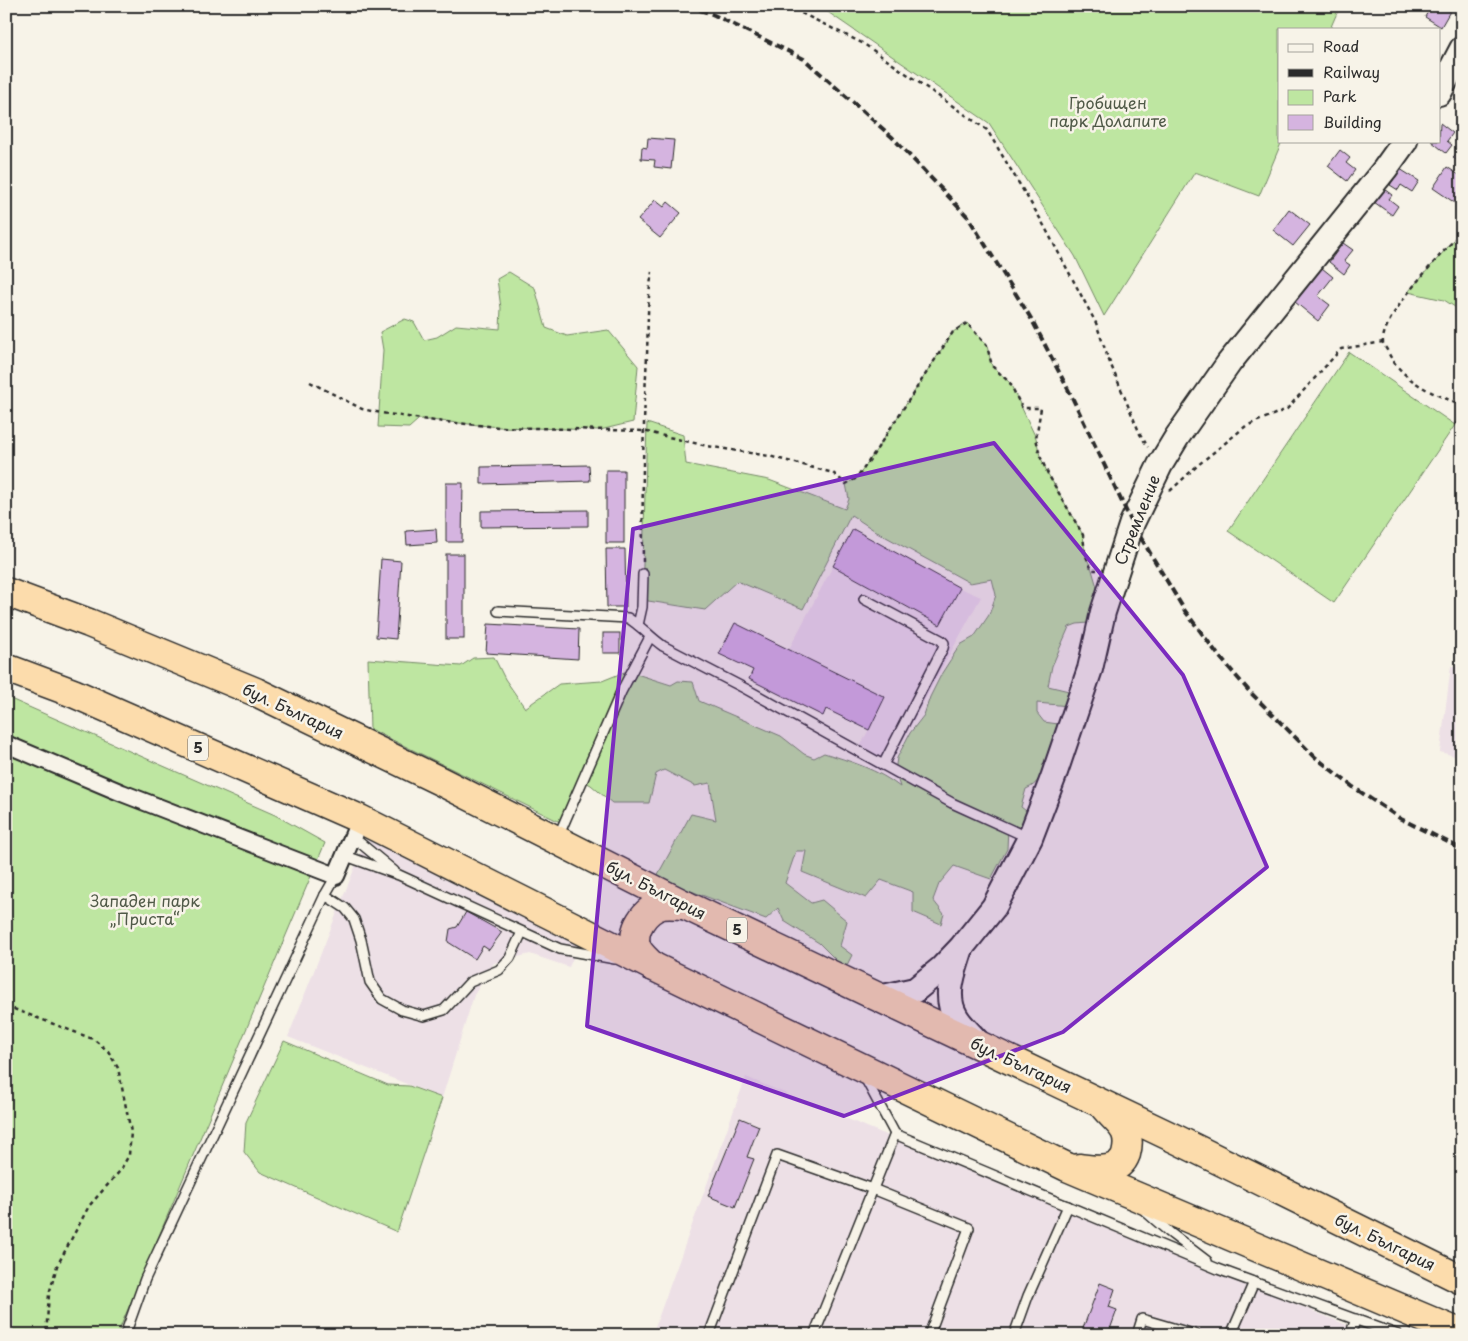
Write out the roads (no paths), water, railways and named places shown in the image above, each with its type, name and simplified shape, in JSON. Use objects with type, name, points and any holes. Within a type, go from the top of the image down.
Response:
[{"type":"highway","name":"бул. България","points":[[6,592],[89,623],[256,692],[440,781],[685,905],[1100,1103],[1462,1280]]},
{"type":"highway","name":"5","points":[[6,668],[73,693],[652,966],[1067,1167],[1462,1334]]},
{"type":"highway","points":[[652,966],[637,947],[638,926],[645,915],[662,905],[685,905]]},
{"type":"highway","points":[[1067,1167],[1097,1170],[1112,1169],[1123,1161],[1128,1146],[1125,1131],[1100,1103]]},
{"type":"street","points":[[1440,91],[1462,49]]},
{"type":"street","name":"Стремление","points":[[878,998],[914,990],[942,968],[994,907],[1030,838],[1053,778],[1090,668],[1104,612],[1132,524],[1160,465],[1177,437],[1229,363],[1386,170],[1404,142]]},
{"type":"street","points":[[6,744],[122,793],[336,876],[357,828]]},
{"type":"street","points":[[961,948],[950,984],[951,1000],[955,1016],[982,1047]]},
{"type":"lane","points":[[638,624],[642,607],[643,574]]},
{"type":"lane","points":[[864,599],[944,643],[883,765]]},
{"type":"lane","points":[[498,611],[628,618],[638,624],[650,637],[663,646],[746,689],[952,803],[1030,838]]},
{"type":"lane","points":[[557,840],[621,692],[650,637]]},
{"type":"lane","points":[[357,828],[399,875]]},
{"type":"lane","points":[[346,856],[399,875],[560,949],[652,966]]},
{"type":"lane","points":[[125,1335],[145,1279],[325,895],[336,876]]},
{"type":"lane","points":[[325,895],[345,908],[354,919],[361,940],[370,982],[382,999],[402,1010],[424,1016],[444,1010],[470,982],[499,970],[510,958],[522,932]]},
{"type":"lane","points":[[858,1066],[895,1134],[1218,1269],[1398,1335]]},
{"type":"lane","points":[[814,1335],[895,1134]]},
{"type":"lane","points":[[709,1335],[777,1155],[872,1189],[969,1228],[929,1335]]},
{"type":"lane","points":[[1121,1190],[1169,1232],[1218,1269]]},
{"type":"lane","points":[[1014,1335],[1028,1296],[1068,1206]]},
{"type":"lane","points":[[1232,1335],[1254,1282]]},
{"type":"lane","points":[[1137,1335],[1142,1319],[1197,1335]]},
{"type":"lane","points":[[1350,1335],[1356,1320]]},
{"type":"railway","points":[[688,6],[712,14],[804,59],[892,137],[968,217],[1032,320],[1071,395],[1132,523],[1185,611],[1219,656],[1249,691],[1315,757],[1353,787],[1401,819],[1462,849]]},
{"type":"park label","name":"Гробищен парк Долапите","points":[[1108,112]]},
{"type":"park label","name":"Западен парк „Приста“","points":[[145,910]]}]
